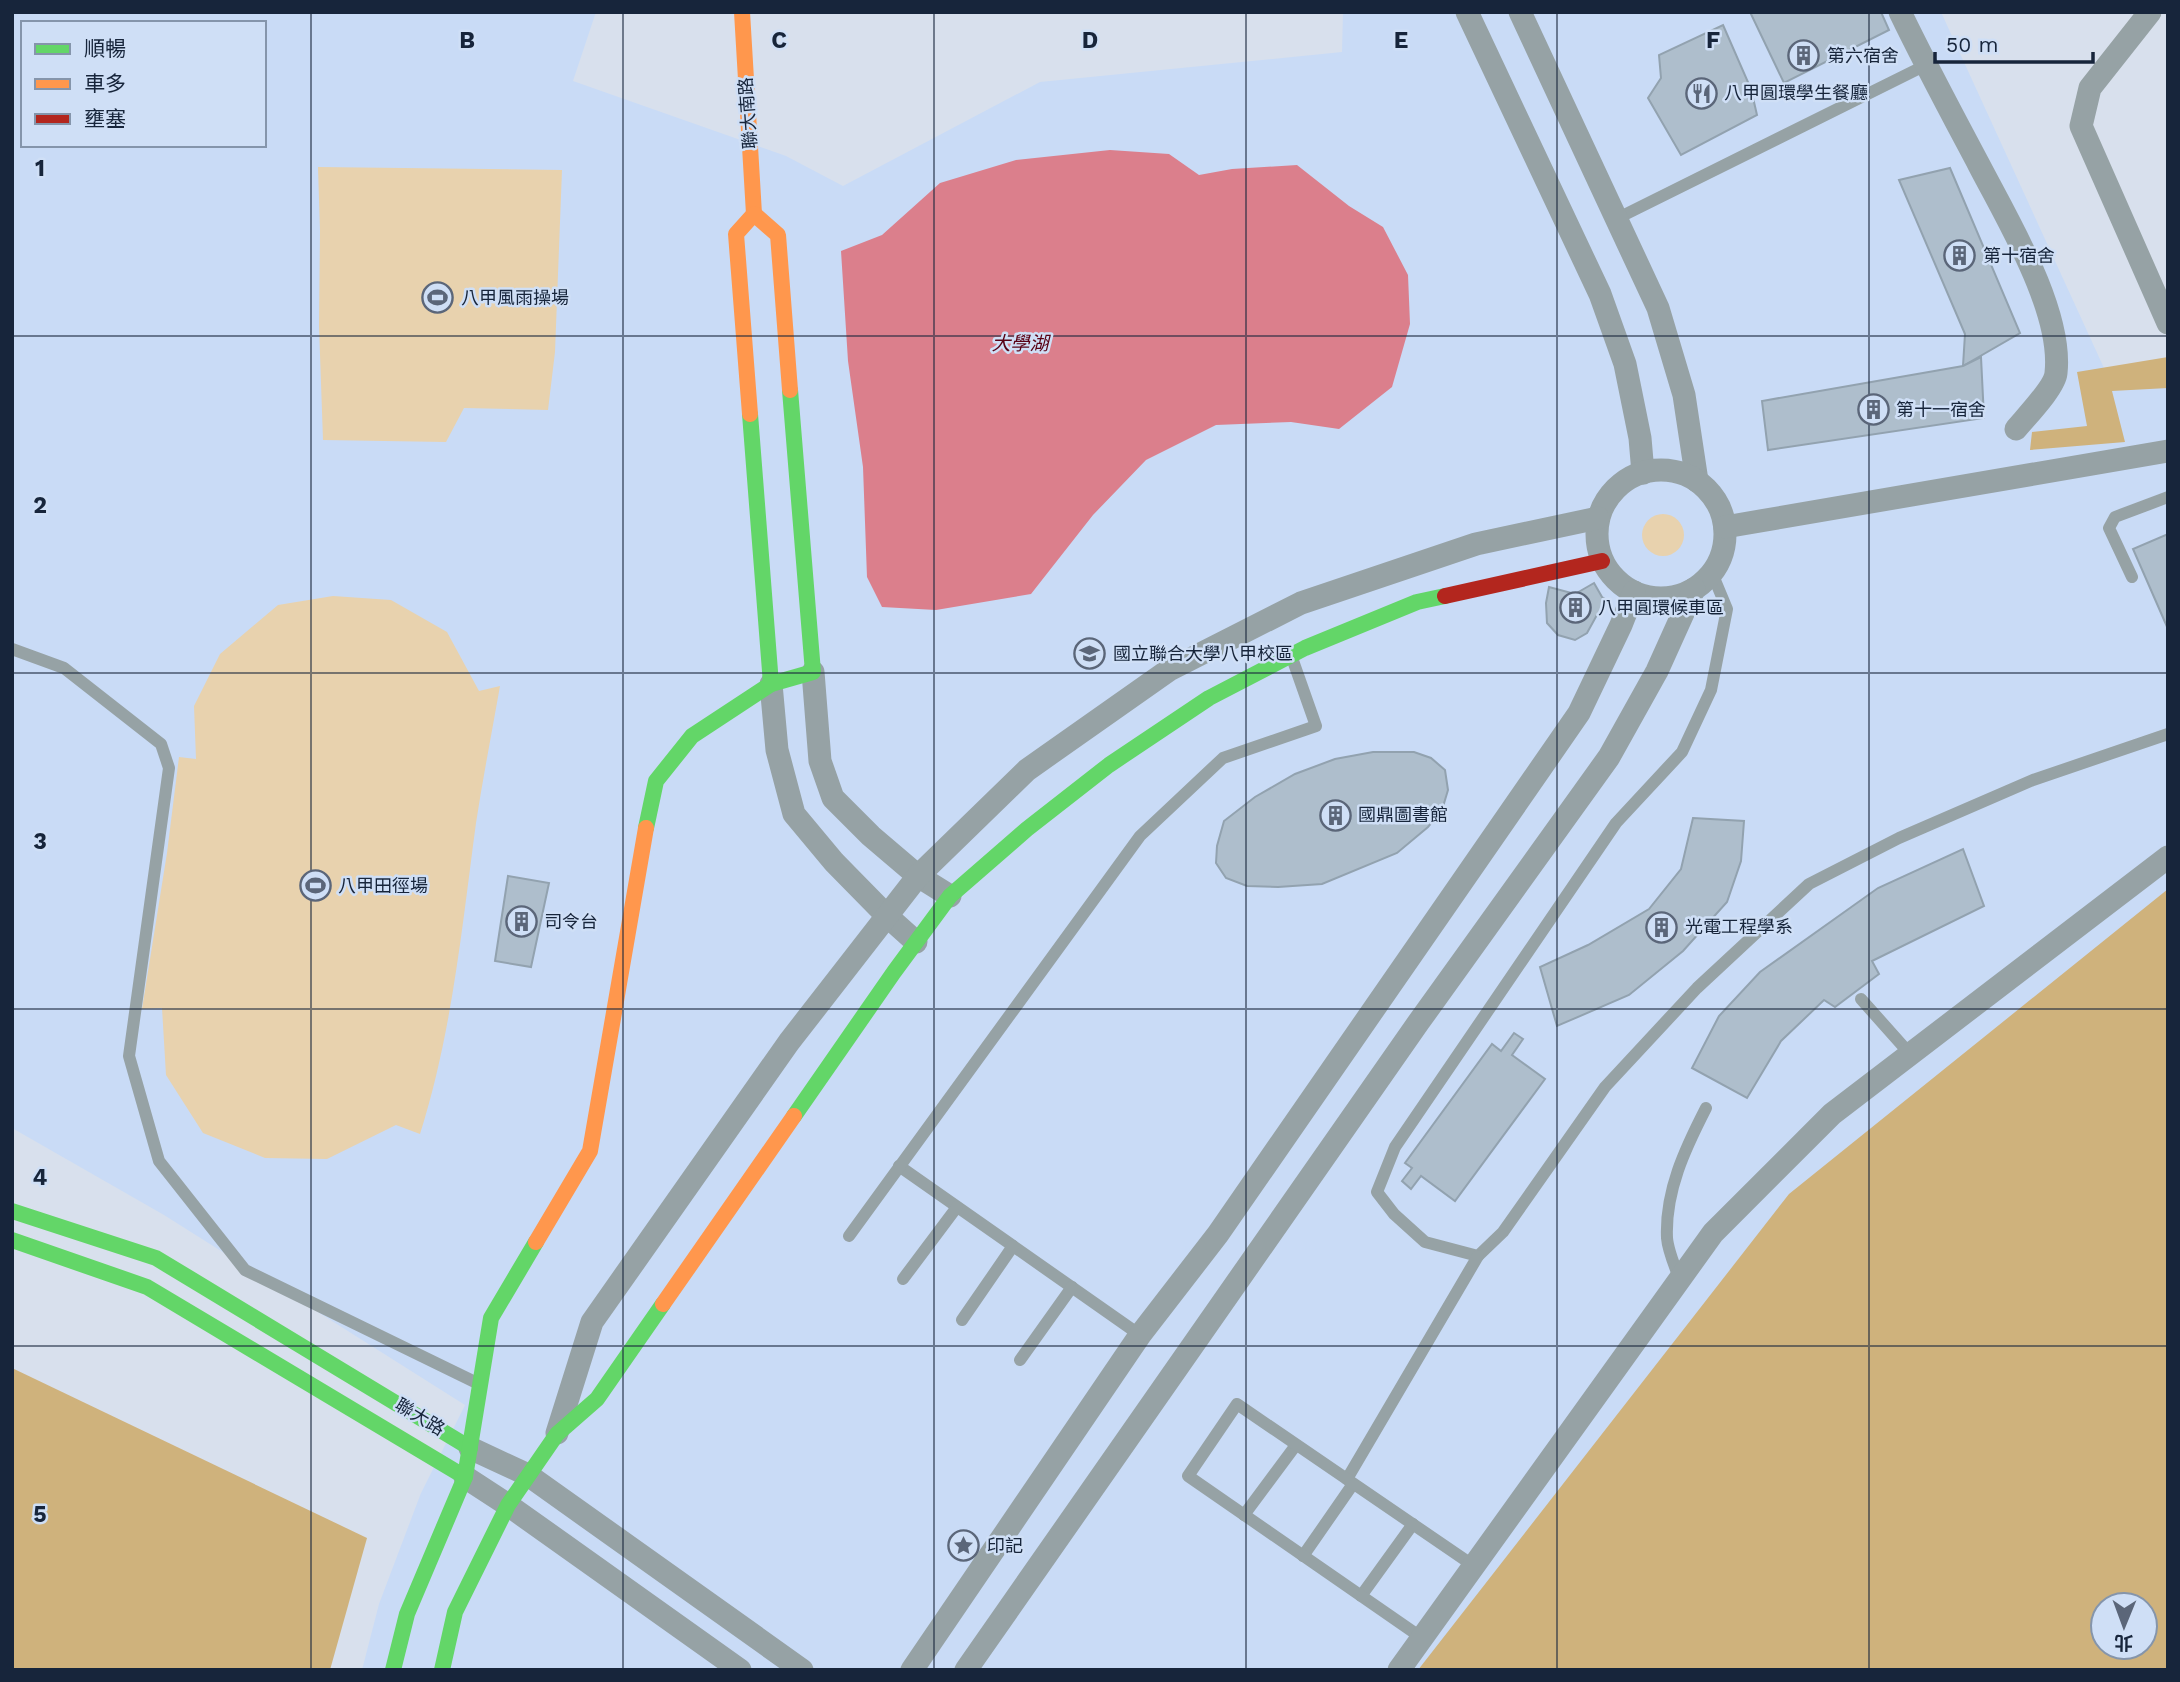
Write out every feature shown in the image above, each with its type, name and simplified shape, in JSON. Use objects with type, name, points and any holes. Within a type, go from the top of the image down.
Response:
[{"type":"street","name":"聯大南路","points":[[741,12],[754,214]]},
{"type":"street","points":[[1467,12],[1600,293],[1625,364],[1640,438],[1643,472]]},
{"type":"street","points":[[1520,12],[1658,307],[1684,395],[1697,481]]},
{"type":"street","points":[[1900,12],[2008,217],[2052,325],[2057,346],[2056,376],[2037,405],[2016,429]]},
{"type":"street","points":[[2150,12],[2090,88],[2081,127],[2168,323]]},
{"type":"street","points":[[916,942],[834,862],[794,814],[776,750],[736,234],[754,214],[778,235],[820,761],[833,798],[918,876],[950,896]]},
{"type":"street","points":[[1725,527],[2168,452]]},
{"type":"street","points":[[1661,470],[1680,473],[1697,481],[1711,493],[1720,509],[1725,527],[1720,559],[1712,573],[1694,589],[1674,597],[1654,598],[1634,592],[1616,579],[1602,561],[1597,540],[1598,518],[1608,498],[1623,482],[1643,472],[1661,470]]},
{"type":"street","points":[[557,1434],[592,1322],[789,1042],[918,876],[1027,770],[1169,670],[1301,603],[1476,544],[1598,518]]},
{"type":"street","points":[[442,1670],[455,1612],[508,1505],[557,1434],[597,1399],[950,896],[1027,829],[1109,765],[1209,698],[1291,655],[1417,602],[1602,561]]},
{"type":"street","points":[[966,1670],[1418,1023],[1609,757],[1657,671],[1694,589]]},
{"type":"street","points":[[912,1670],[1140,1335],[1217,1234],[1579,713],[1634,592]]},
{"type":"street","points":[[393,1670],[407,1614],[465,1477],[491,1318],[590,1151],[640,852],[656,781],[692,736],[771,684],[813,672]]},
{"type":"street","points":[[1399,1670],[1713,1233],[1832,1114],[2168,857]]},
{"type":"street","name":"聯大路","points":[[12,1211],[156,1258],[470,1448],[528,1475],[802,1670]]},
{"type":"street","name":"聯大路","points":[[12,1240],[147,1287],[465,1477],[740,1670]]},
{"type":"lane","points":[[1616,219],[1926,65]]},
{"type":"lane","points":[[2132,577],[2109,528],[2116,517],[2168,497]]},
{"type":"lane","points":[[1478,1256],[1425,1242],[1394,1214],[1377,1192],[1395,1147],[1616,823],[1682,752],[1711,690],[1727,609],[1712,573]]},
{"type":"lane","points":[[12,649],[64,668],[161,744],[169,768],[129,1056],[159,1161],[245,1270],[479,1384]]},
{"type":"lane","points":[[849,1236],[1140,836],[1223,758],[1316,726],[1291,655]]},
{"type":"lane","points":[[1303,1556],[1350,1481],[1478,1256],[1503,1232],[1605,1087],[1697,988],[1809,884],[1899,838],[2033,780],[2168,734]]},
{"type":"lane","points":[[1861,999],[1910,1054]]},
{"type":"lane","points":[[1680,1280],[1667,1240],[1670,1195],[1685,1149],[1706,1108]]},
{"type":"lane","points":[[899,1166],[1140,1335]]},
{"type":"lane","points":[[903,1279],[957,1207]]},
{"type":"lane","points":[[962,1320],[1013,1246]]},
{"type":"lane","points":[[1020,1360],[1072,1287]]},
{"type":"lane","points":[[1422,1638],[1188,1476],[1237,1404],[1474,1566]]},
{"type":"lane","points":[[1244,1515],[1297,1445]]},
{"type":"lane","points":[[1361,1596],[1413,1524]]},
{"type":"shaded area","name":"國立聯合大學八甲校區","points":[[12,12],[596,12],[573,81],[786,156],[843,186],[1040,82],[1342,52],[1343,12],[1941,12],[2104,368],[2168,359],[2168,939],[1641,1670],[362,1670],[379,1604],[421,1493],[465,1405],[164,1215],[12,1128]]},
{"type":"shaded area","name":"八甲風雨操場","points":[[318,167],[562,170],[555,352],[548,410],[464,408],[446,442],[323,440]]},
{"type":"shaded area","points":[[2168,357],[2168,388],[2112,391],[2125,442],[2030,450],[2032,432],[2087,426],[2077,372]]},
{"type":"shaded area","points":[[1663,514],[1678,520],[1684,535],[1678,550],[1663,556],[1648,550],[1642,535],[1648,520]]},
{"type":"shaded area","name":"八甲田徑場","points":[[333,596],[391,600],[447,632],[479,691],[500,686],[476,823],[448,1019],[420,1134],[396,1125],[327,1159],[265,1158],[203,1133],[166,1075],[162,1008],[142,1009],[179,757],[196,759],[194,706],[220,654],[278,605]]},
{"type":"shaded area","points":[[2168,889],[2168,1670],[1418,1670],[1789,1194]]},
{"type":"shaded area","points":[[12,1368],[367,1538],[330,1670],[12,1670]]},
{"type":"water","name":"大學湖","points":[[1110,150],[1169,154],[1199,175],[1232,169],[1297,165],[1349,206],[1383,227],[1408,275],[1410,324],[1392,387],[1339,429],[1291,422],[1216,425],[1146,460],[1093,515],[1031,594],[936,610],[882,607],[867,577],[863,467],[848,361],[841,251],[882,235],[940,183],[1016,160]]},
{"type":"building","name":"第六宿舍","points":[[1750,12],[1881,12],[1889,30],[1784,83]]},
{"type":"building","name":"八甲圓環學生餐廳","points":[[1723,25],[1751,89],[1757,115],[1681,155],[1648,98],[1661,78],[1659,55]]},
{"type":"building","name":"第十宿舍","points":[[1950,168],[2020,333],[1963,366],[1965,334],[1899,180]]},
{"type":"building","name":"第十一宿舍","points":[[1981,357],[1984,418],[1768,450],[1762,401],[1963,366]]},
{"type":"building","points":[[2168,534],[2168,629],[2133,549]]},
{"type":"building","name":"八甲圓環候車區","points":[[1594,583],[1602,597],[1609,602],[1598,613],[1587,633],[1575,640],[1558,635],[1547,623],[1546,603],[1549,587],[1575,594]]},
{"type":"building","name":"國鼎圖書館","points":[[1373,752],[1414,752],[1431,758],[1445,770],[1448,790],[1442,810],[1428,827],[1397,853],[1322,884],[1247,886],[1226,878],[1216,863],[1217,846],[1224,821],[1255,797],[1295,774],[1335,759]]},
{"type":"building","name":"光電工程學系","points":[[1693,818],[1744,821],[1741,861],[1727,902],[1683,951],[1629,995],[1557,1026],[1540,967],[1588,945],[1649,909],[1681,869]]},
{"type":"building","points":[[1963,849],[1984,906],[1872,961],[1879,974],[1835,1007],[1824,1000],[1781,1041],[1747,1098],[1692,1068],[1719,1016],[1760,972],[1878,888]]},
{"type":"building","name":"司令台","points":[[508,876],[549,883],[531,967],[495,961]]},
{"type":"building","points":[[1514,1033],[1523,1039],[1512,1055],[1545,1079],[1455,1201],[1421,1176],[1411,1189],[1402,1181],[1412,1168],[1405,1163],[1492,1044],[1501,1051]]},
{"type":"traffic: fast","points":[[646,828],[656,781],[692,736],[771,684],[813,672],[790,390]]},
{"type":"traffic: fast","points":[[750,414],[771,684]]},
{"type":"traffic: fast","points":[[794,1116],[950,896],[1027,829],[1109,765],[1209,698],[1305,648],[1417,602],[1445,596]]},
{"type":"traffic: fast","points":[[12,1211],[156,1258],[470,1448]]},
{"type":"traffic: fast","points":[[12,1240],[147,1287],[465,1477]]},
{"type":"traffic: fast","points":[[393,1670],[407,1614],[465,1477],[491,1318],[536,1242]]},
{"type":"traffic: fast","points":[[442,1670],[455,1612],[508,1505],[557,1434],[597,1399],[663,1304]]},
{"type":"traffic: slow","points":[[742,12],[754,214]]},
{"type":"traffic: slow","points":[[750,414],[736,234],[754,214],[778,235],[790,390]]},
{"type":"traffic: slow","points":[[536,1242],[590,1151],[646,828]]},
{"type":"traffic: slow","points":[[663,1304],[794,1116]]},
{"type":"traffic: jam","points":[[1445,596],[1602,561]]},
{"type":"place","name":"第六宿舍","points":[[1804,56]]},
{"type":"place","name":"八甲圓環學生餐廳","points":[[1701,93]]},
{"type":"place","name":"第十宿舍","points":[[1960,256]]},
{"type":"place","name":"八甲風雨操場","points":[[438,298]]},
{"type":"place","name":"第十一宿舍","points":[[1873,410]]},
{"type":"place","name":"八甲圓環候車區","points":[[1575,608]]},
{"type":"place","name":"國立聯合大學八甲校區","points":[[1090,654]]},
{"type":"place","name":"國鼎圖書館","points":[[1335,815]]},
{"type":"place","name":"八甲田徑場","points":[[315,886]]},
{"type":"place","name":"司令台","points":[[521,922]]},
{"type":"place","name":"光電工程學系","points":[[1662,927]]},
{"type":"place","name":"印記","points":[[964,1546]]}]
